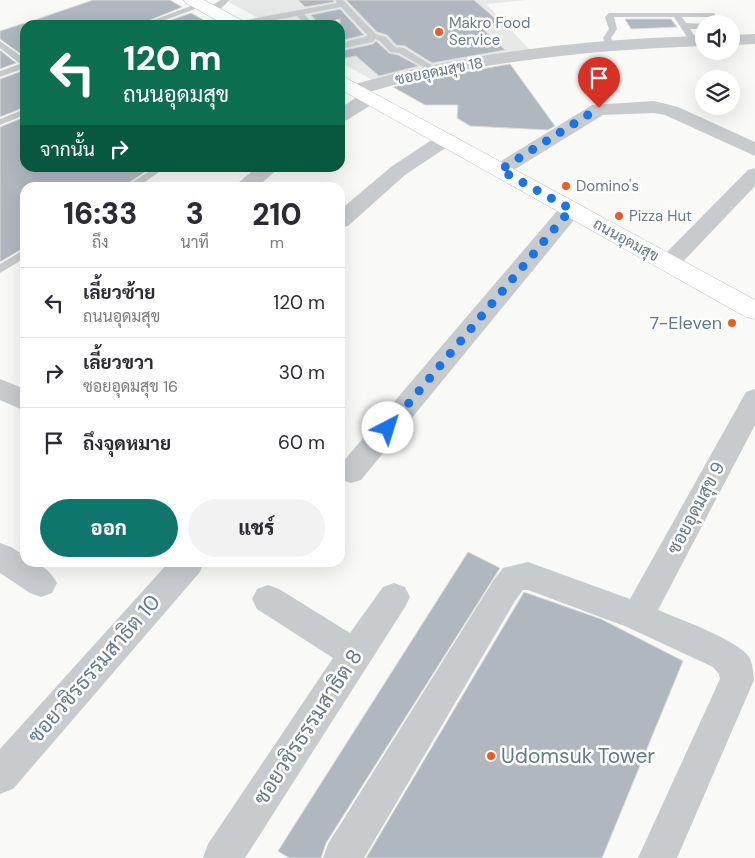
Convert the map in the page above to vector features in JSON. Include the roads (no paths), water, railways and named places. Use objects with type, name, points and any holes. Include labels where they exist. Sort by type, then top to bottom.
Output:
[{"type":"main road","points":[[201,5],[228,20]]},
{"type":"main road","name":"ถนนอุดมสุข","points":[[355,90],[755,311]]},
{"type":"street","points":[[740,40],[755,39]]},
{"type":"street","name":"ซอยอุดมสุข 18","points":[[345,107],[355,90],[378,83],[482,62],[611,46],[695,41]]},
{"type":"street","points":[[500,170],[599,108],[654,107],[671,111],[755,150]]},
{"type":"street","points":[[345,217],[398,171],[446,140]]},
{"type":"street","points":[[250,182],[263,172]]},
{"type":"street","points":[[669,263],[755,174]]},
{"type":"street","points":[[351,472],[512,282],[571,209]]},
{"type":"street","name":"ซอยอุดมสุข 9","points":[[638,616],[755,399]]},
{"type":"street","points":[[0,556],[41,582]]},
{"type":"street","name":"ซอยวชิรธรรมสาธิต 10","points":[[0,776],[185,567]]},
{"type":"street","points":[[342,858],[499,599],[514,578],[528,576],[638,616],[725,656],[736,667],[737,680],[658,858]]},
{"type":"street","name":"ซอยวชิรธรรมสาธิต 8","points":[[222,858],[394,597]]},
{"type":"street","points":[[268,599],[355,654]]},
{"type":"lane","points":[[158,20],[201,5],[221,5],[224,0]]},
{"type":"lane","points":[[260,20],[341,2],[373,36],[383,39],[393,50],[401,50],[437,71]]},
{"type":"lane","points":[[298,12],[305,20]]},
{"type":"lane","points":[[611,46],[607,38],[613,29],[611,23],[680,21],[695,18]]},
{"type":"lane","points":[[680,21],[695,24]]},
{"type":"lane","points":[[680,21],[695,37]]},
{"type":"lane","points":[[345,45],[370,40],[373,36]]},
{"type":"lane","points":[[0,44],[20,60]]},
{"type":"lane","points":[[0,74],[20,66]]},
{"type":"lane","points":[[0,122],[20,114]]},
{"type":"lane","points":[[138,182],[154,172]]},
{"type":"lane","points":[[0,269],[20,256]]},
{"type":"place","name":"Makro Food Service","points":[[439,32]]},
{"type":"place","name":"Domino's","points":[[566,186]]},
{"type":"place","name":"Pizza Hut","points":[[619,216]]},
{"type":"place","name":"7-Eleven","points":[[732,323]]},
{"type":"place","name":"Udomsuk Tower","points":[[491,756]]}]
